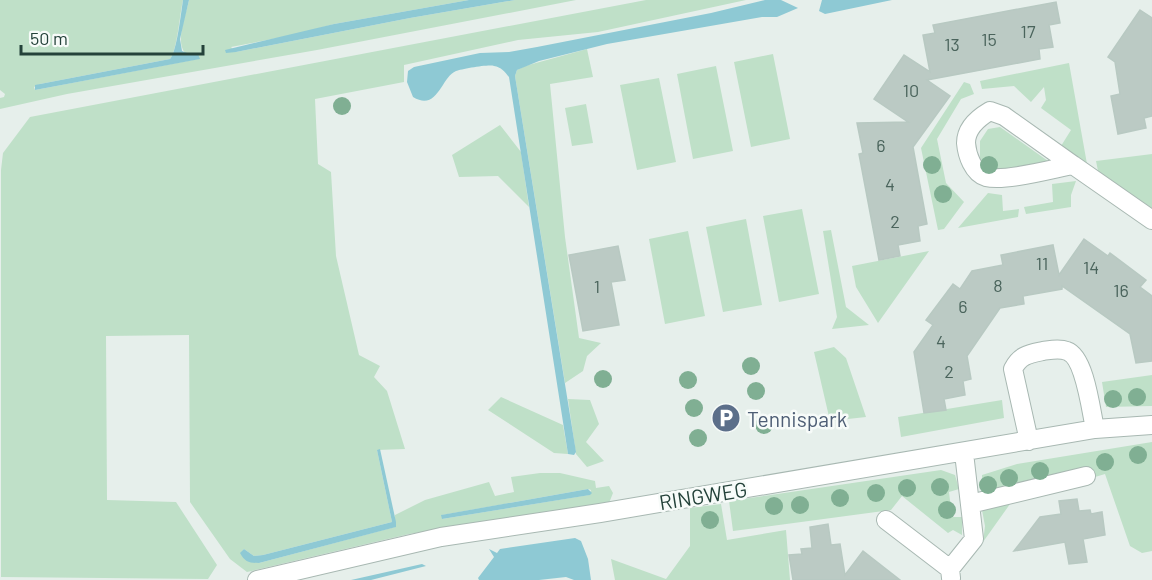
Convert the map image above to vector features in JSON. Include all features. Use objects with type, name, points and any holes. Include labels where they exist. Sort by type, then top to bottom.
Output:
[{"type":"street","points":[[1073,165],[1001,178],[987,177],[978,174],[969,158],[966,141],[978,118],[990,111],[1004,116],[1152,220]]},
{"type":"street","points":[[1029,441],[1013,369],[1018,360],[1028,354],[1056,349],[1069,351],[1080,361],[1095,429]]},
{"type":"street","name":"RINGWEG","points":[[257,580],[441,537],[964,453],[1095,429],[1152,424]]},
{"type":"street","points":[[886,520],[951,574],[974,538],[964,453]]},
{"type":"street","points":[[970,504],[1086,476]]},
{"type":"green space","points":[[0,0],[183,0],[170,59],[40,84],[34,87],[35,90],[198,59],[197,54],[185,53],[181,42],[189,0],[469,0],[334,24],[298,34],[231,47],[236,52],[515,0],[576,0],[317,50],[67,94],[0,109],[0,98],[5,94],[0,90]]},
{"type":"green space","points":[[646,0],[746,0],[598,32],[518,40],[404,65],[404,82],[315,99],[318,164],[331,172],[336,256],[359,355],[380,366],[374,377],[387,391],[405,449],[377,450],[392,522],[263,555],[254,556],[244,549],[241,553],[259,563],[395,527],[395,515],[425,500],[489,482],[495,496],[514,492],[511,477],[560,473],[595,481],[596,488],[609,486],[613,493],[609,503],[409,534],[247,572],[230,559],[190,502],[189,335],[106,336],[107,500],[176,502],[217,565],[208,579],[1,577],[1,170],[3,153],[30,117]],"holes":[[[591,490],[589,495],[442,519],[442,515]]]},
{"type":"green space","points":[[587,49],[593,77],[550,84],[565,237],[579,338],[601,343],[587,356],[583,371],[565,383],[515,76],[517,70],[525,66]]},
{"type":"green space","points":[[773,54],[790,139],[751,147],[734,62]]},
{"type":"green space","points":[[1069,63],[1087,164],[1061,146],[1071,130],[1041,108],[1046,100],[1044,87],[1031,102],[1014,86],[982,89],[980,81]]},
{"type":"green space","points":[[716,66],[733,151],[693,159],[677,74]]},
{"type":"green space","points":[[659,78],[676,162],[637,170],[620,85]]},
{"type":"green space","points":[[964,82],[970,84],[974,94],[961,99],[937,139],[946,183],[964,202],[944,229],[938,230],[921,148]]},
{"type":"green space","points":[[586,104],[593,143],[572,146],[565,108]]},
{"type":"green space","points":[[500,125],[521,152],[529,207],[498,176],[459,177],[452,155]]},
{"type":"green space","points":[[1000,127],[1048,161],[991,172],[980,164],[980,141],[988,129]]},
{"type":"green space","points":[[1152,154],[1152,208],[1098,171],[1096,161]]},
{"type":"green space","points":[[1076,181],[1071,195],[1071,207],[1026,214],[1024,207],[1053,202],[1052,184]]},
{"type":"green space","points":[[988,193],[1002,195],[1003,211],[1019,209],[1018,217],[958,228]]},
{"type":"green space","points":[[802,209],[819,294],[779,302],[763,216]]},
{"type":"green space","points":[[746,219],[762,305],[723,312],[706,227]]},
{"type":"green space","points":[[831,230],[846,307],[869,325],[832,329],[837,317],[823,231]]},
{"type":"green space","points":[[688,231],[705,316],[665,324],[649,239]]},
{"type":"green space","points":[[929,251],[878,323],[856,287],[852,266]]},
{"type":"green space","points":[[834,347],[846,358],[866,417],[830,421],[814,352]]},
{"type":"green space","points":[[1152,375],[1152,406],[1106,407],[1102,382]]},
{"type":"green space","points":[[501,397],[563,425],[568,454],[554,453],[488,410]]},
{"type":"green space","points":[[568,399],[590,400],[599,424],[586,442],[604,461],[587,467],[576,454]]},
{"type":"green space","points":[[1002,400],[1004,418],[901,437],[898,417]]},
{"type":"green space","points":[[1152,442],[1152,551],[1142,553],[1130,546],[1105,474],[1095,477],[1039,478],[1007,488],[982,492],[982,475],[1017,464]]},
{"type":"green space","points":[[941,470],[955,475],[959,489],[949,492],[952,517],[962,517],[962,535],[953,530],[948,533],[902,496],[891,510],[733,531],[729,501]]},
{"type":"green space","points":[[721,504],[727,540],[786,530],[790,580],[615,580],[611,559],[666,579],[690,546],[690,508]]},
{"type":"green space","points":[[1010,504],[983,542],[985,526],[982,510]]},
{"type":"water","points":[[183,0],[189,0],[180,39],[182,51],[198,54],[200,59],[35,90],[35,85],[170,59],[177,40]]},
{"type":"water","points":[[469,0],[515,0],[236,52],[226,53],[225,50],[334,24]]},
{"type":"water","points":[[765,0],[781,0],[798,8],[777,17],[762,17],[607,44],[539,61],[517,70],[515,76],[576,452],[574,455],[568,454],[509,77],[501,69],[491,66],[459,70],[451,74],[434,97],[421,100],[413,97],[407,82],[408,71],[414,67],[480,53],[509,52],[537,47],[711,13]]},
{"type":"water","points":[[822,0],[892,0],[825,14],[819,11]]},
{"type":"water","points":[[380,449],[396,527],[259,563],[246,560],[240,553],[244,549],[254,556],[263,555],[392,522],[377,450]]},
{"type":"water","points":[[588,489],[592,493],[590,495],[442,519],[441,515]]},
{"type":"water","points":[[575,538],[581,541],[588,559],[591,580],[574,580],[566,577],[539,580],[479,580],[478,578],[494,557],[489,549],[497,553],[500,549]]},
{"type":"water","points":[[422,564],[426,566],[371,580],[351,580]]},
{"type":"building","points":[[1056,2],[1060,23],[1049,25],[1053,47],[1039,49],[1040,59],[927,80],[950,96],[913,147],[927,224],[918,226],[920,241],[898,245],[900,256],[879,260],[859,154],[863,153],[857,123],[908,122],[874,99],[904,55],[930,72],[923,35],[935,33],[933,25]]},
{"type":"building","points":[[1140,10],[1152,18],[1152,116],[1144,118],[1146,128],[1118,134],[1111,96],[1120,94],[1115,62],[1108,57]]},
{"type":"building","points":[[1084,239],[1108,256],[1110,253],[1146,280],[1140,287],[1152,296],[1152,361],[1136,363],[1130,334],[1062,286],[1062,289],[1023,296],[1024,304],[1000,308],[967,356],[971,379],[963,381],[965,395],[944,399],[946,410],[924,413],[914,352],[933,325],[926,320],[953,284],[960,289],[972,271],[1003,265],[1001,255],[1053,245],[1059,275]]},
{"type":"building","points":[[618,246],[625,280],[611,282],[619,325],[583,331],[569,255]]},
{"type":"building","points":[[1077,499],[1079,511],[1090,510],[1091,514],[1102,512],[1105,535],[1083,539],[1087,562],[1069,564],[1065,542],[1014,551],[1040,517],[1061,514],[1059,501]]},
{"type":"building","points":[[828,524],[831,545],[840,544],[845,575],[863,551],[900,580],[793,580],[789,555],[802,554],[801,549],[812,548],[810,527]]},
{"type":"place","name":"Tennispark","points":[[726,418]]}]
